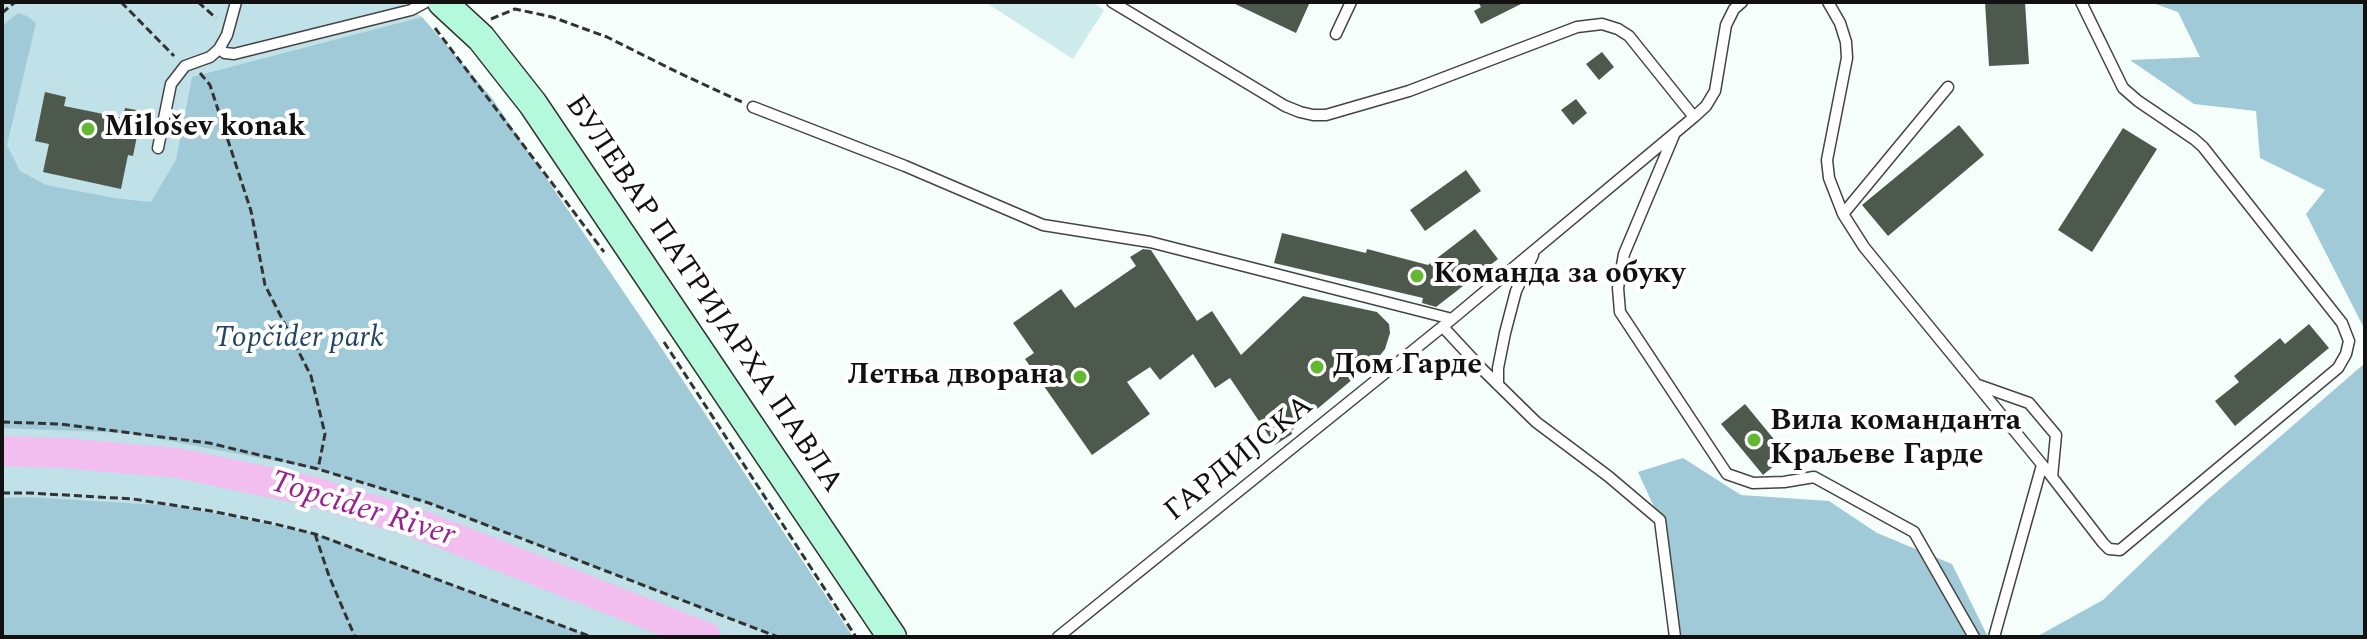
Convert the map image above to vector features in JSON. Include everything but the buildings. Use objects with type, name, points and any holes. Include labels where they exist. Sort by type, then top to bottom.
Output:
[{"type":"main road","name":"БУЛЕВАР ПАТРИЈАРХА ПАВЛА","points":[[429,4],[471,28],[533,104],[892,637]]},
{"type":"lane","points":[[158,148],[171,84],[185,66],[210,57],[219,49],[236,2]]},
{"type":"lane","points":[[1112,2],[1285,106],[1313,115],[1326,115],[1409,91],[1577,27],[1602,24],[1629,36],[1694,117]]},
{"type":"lane","points":[[1336,34],[1351,2]]},
{"type":"lane","name":"ГАРДИЈСКА","points":[[1058,637],[1448,323],[1706,106],[1715,91],[1726,25],[1734,9],[1742,2]]},
{"type":"lane","points":[[1832,4],[1846,42],[1847,58],[1827,160],[1829,178],[1843,214],[1864,247],[2103,543],[2109,549],[2120,550],[2338,368],[2349,341],[2342,323],[2203,147],[2123,88],[2081,2]]},
{"type":"lane","points":[[219,49],[234,54],[429,4]]},
{"type":"lane","points":[[1843,214],[1948,87]]},
{"type":"lane","points":[[753,107],[905,166],[1043,225],[1150,242],[1448,323],[1498,385],[1536,422],[1660,520],[1675,637]]},
{"type":"lane","points":[[1675,133],[1624,254],[1618,288],[1620,312],[1727,474],[1753,483],[1814,477],[1914,532],[1974,637]]},
{"type":"lane","points":[[1498,385],[1498,368],[1516,291],[1536,249]]},
{"type":"lane","points":[[1976,384],[2029,403],[2056,435],[2052,477]]},
{"type":"lane","points":[[1994,637],[2042,465]]},
{"type":"path","points":[[2,13],[15,2]]},
{"type":"path","points":[[121,2],[153,37],[185,66],[196,69],[210,85],[251,211],[265,285],[311,376],[325,434],[318,469]]},
{"type":"path","points":[[198,2],[229,28]]},
{"type":"path","points":[[429,4],[604,253]]},
{"type":"path","points":[[471,28],[515,9],[552,17],[607,37],[753,107]]},
{"type":"path","points":[[665,343],[856,637]]},
{"type":"path","points":[[2,422],[60,424],[209,443],[318,469],[429,503],[778,637]]},
{"type":"path","points":[[2,493],[133,499],[211,511],[315,534],[592,637]]},
{"type":"path","points":[[315,534],[355,637]]},
{"type":"green space","name":"Topčider park","points":[[2,2],[400,2],[422,17],[491,97],[853,637],[2,637]]},
{"type":"green space","points":[[2150,2],[2365,2],[2365,330],[2306,214],[2325,190],[2260,158],[2256,111],[2194,104],[2130,60],[2200,57],[2178,12]]},
{"type":"green space","name":"Topčider park","points":[[18,13],[36,23],[7,145],[20,171],[46,185],[151,202],[176,160],[192,77],[422,17],[491,97],[853,637],[779,637],[429,503],[318,469],[128,433],[2,428],[2,26]]},
{"type":"green space","points":[[2365,363],[2365,637],[2036,637],[2103,600],[2207,500]]},
{"type":"green space","points":[[1683,458],[1741,495],[1829,501],[1877,533],[1952,564],[1988,637],[1675,637],[1660,520],[1638,472]]},
{"type":"green space","points":[[2,498],[178,506],[315,534],[591,637],[2,637]]},
{"type":"shaded area","points":[[985,2],[1092,2],[1104,10],[1073,59]]},
{"type":"waterway","name":"Topcider River","points":[[2,451],[178,463],[311,491],[416,523],[706,637]]},
{"type":"place","name":"Milošev konak","points":[[88,129]]},
{"type":"place","name":"Команда за обуку","points":[[1417,276]]},
{"type":"place","name":"Дом Гарде","points":[[1317,367]]},
{"type":"place","name":"Летња дворана","points":[[1080,377]]},
{"type":"place","name":"Вила команданта Краљеве Гарде","points":[[1754,440]]}]
